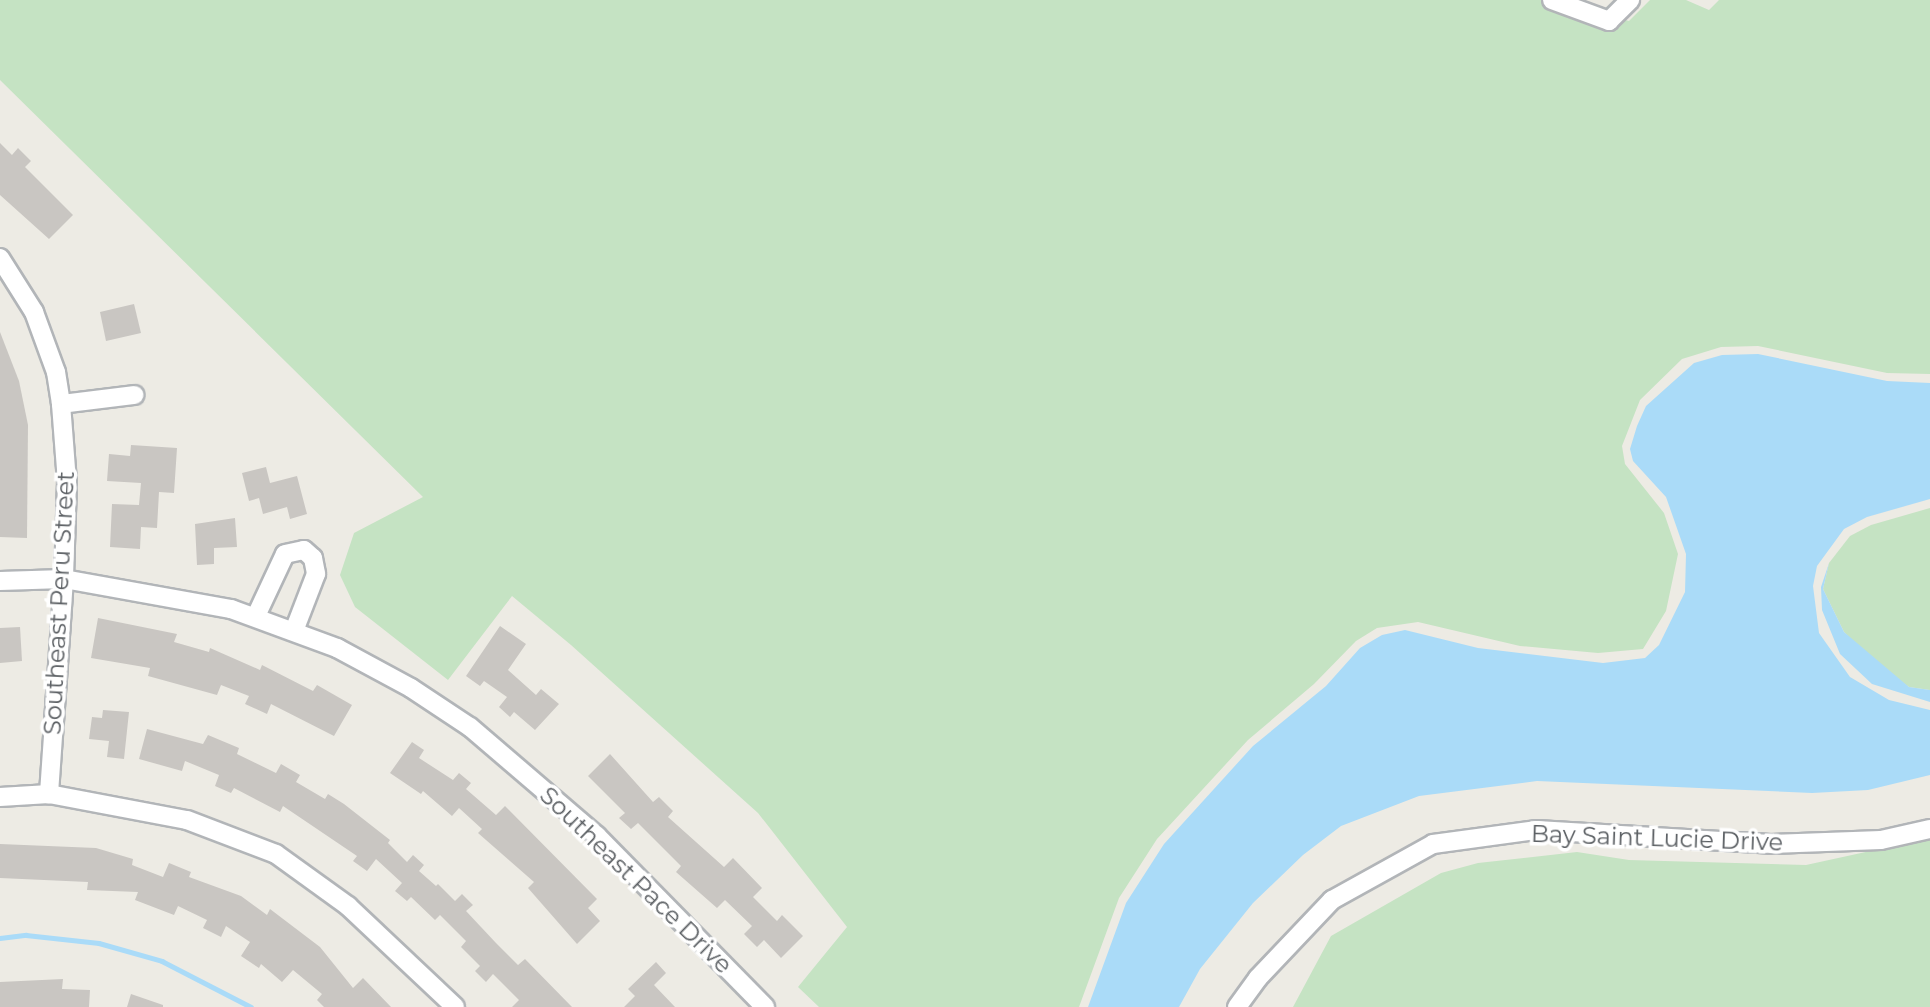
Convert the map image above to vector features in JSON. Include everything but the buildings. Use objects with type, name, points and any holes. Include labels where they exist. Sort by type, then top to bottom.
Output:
[{"type":"street","points":[[1552,0],[1609,21],[1630,0]]},
{"type":"street","name":"Southeast Peru Street","points":[[0,258],[34,312],[56,372],[61,404],[67,482],[64,579],[49,794]]},
{"type":"street","points":[[61,404],[134,395]]},
{"type":"street","points":[[256,616],[285,554],[304,550],[313,558],[316,574],[294,631]]},
{"type":"street","name":"Southeast Pace Drive","points":[[0,581],[64,579],[256,616],[294,631],[411,688],[470,727],[597,836],[765,1007]]},
{"type":"street","points":[[0,797],[49,794],[187,820],[276,854],[348,906],[455,1007]]},
{"type":"street","name":"Bay Saint Lucie Drive","points":[[1237,1007],[1258,978],[1332,900],[1433,844],[1537,830],[1771,844],[1881,840],[1930,829]]},
{"type":"green space","points":[[0,0],[1551,0],[1629,21],[1650,0],[1686,0],[1709,10],[1719,0],[1930,0],[1930,374],[1887,373],[1758,346],[1721,347],[1682,359],[1640,400],[1622,446],[1625,464],[1664,513],[1678,554],[1666,611],[1643,649],[1598,653],[1520,646],[1418,622],[1377,628],[1356,641],[1314,684],[1248,740],[1157,839],[1119,898],[1079,1007],[819,1007],[798,987],[847,927],[758,813],[571,645],[512,596],[448,680],[355,607],[340,575],[354,533],[423,497],[0,80]]},
{"type":"green space","points":[[1930,508],[1930,690],[1909,687],[1877,664],[1844,632],[1823,589],[1829,563],[1850,536],[1871,525]]},
{"type":"green space","points":[[1930,838],[1930,1007],[1293,1007],[1331,936],[1441,873],[1478,863],[1577,852],[1629,860],[1806,865]]},
{"type":"water","points":[[1758,354],[1887,381],[1930,383],[1930,499],[1867,517],[1844,529],[1817,566],[1813,586],[1819,633],[1850,677],[1889,700],[1930,710],[1930,775],[1868,790],[1812,793],[1537,781],[1419,796],[1341,826],[1303,855],[1253,903],[1200,969],[1179,1007],[1088,1007],[1126,903],[1164,844],[1253,746],[1326,686],[1360,648],[1382,635],[1405,630],[1478,648],[1603,663],[1645,658],[1659,645],[1685,592],[1686,554],[1666,497],[1633,461],[1630,449],[1637,426],[1646,406],[1694,363],[1722,355]]},
{"type":"water","points":[[1829,563],[1823,589],[1844,632],[1909,687],[1930,690],[1930,702],[1872,684],[1840,654],[1822,610],[1821,587]]},
{"type":"waterway","points":[[0,938],[26,935],[99,943],[162,961],[251,1007]]}]
